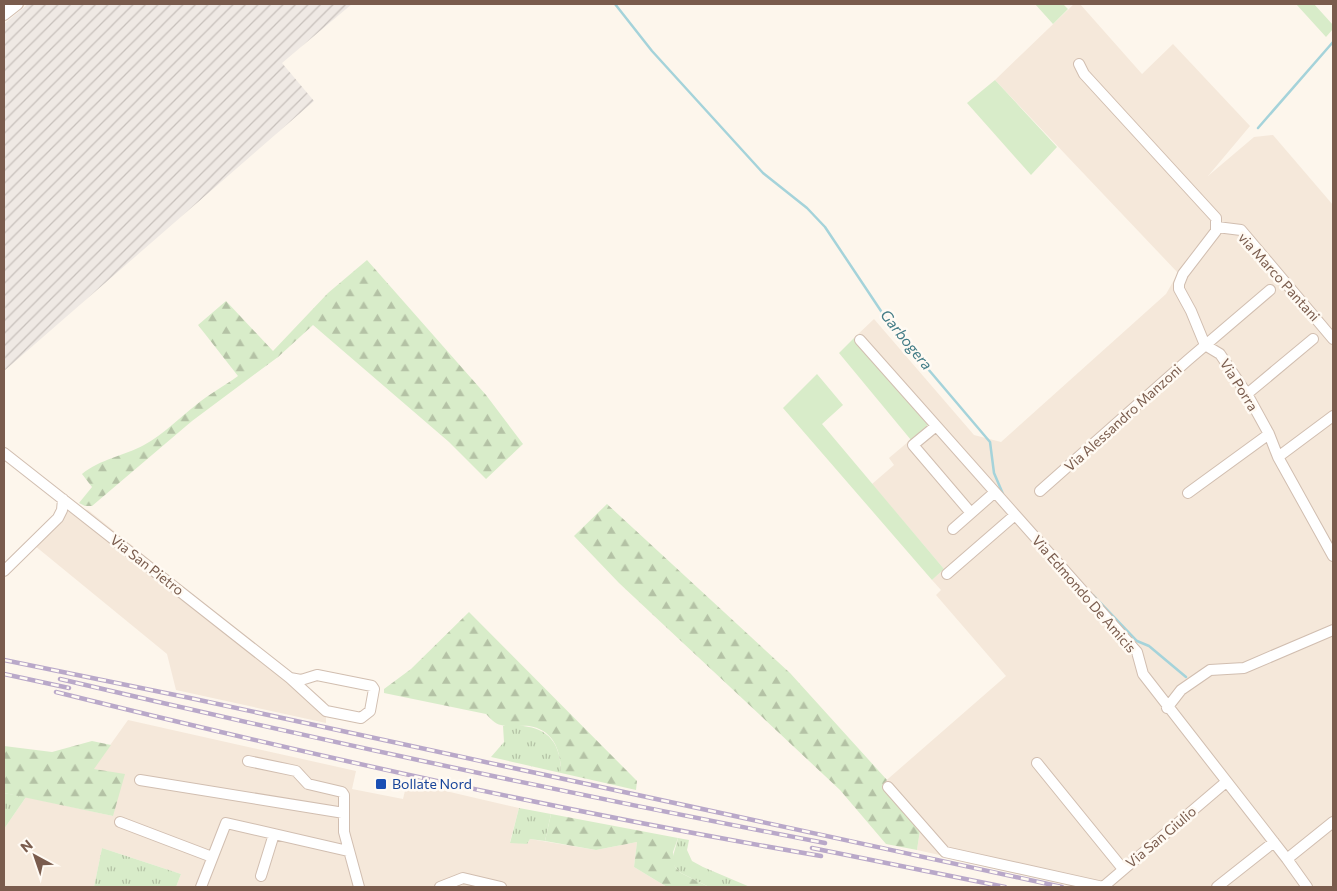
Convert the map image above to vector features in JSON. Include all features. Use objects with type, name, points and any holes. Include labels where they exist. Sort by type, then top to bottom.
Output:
[{"type":"street","points":[[4,15],[18,4]]},
{"type":"street","points":[[1079,64],[1084,74],[1213,213],[1217,227]]},
{"type":"street","name":"via Marco Pantani","points":[[1217,227],[1240,230],[1333,339]]},
{"type":"street","name":"Via Porra","points":[[1217,227],[1179,284],[1205,345],[1220,354],[1247,394],[1269,434],[1278,457],[1333,556]]},
{"type":"street","name":"Via Alessandro Manzoni","points":[[1040,491],[1270,290]]},
{"type":"street","points":[[1247,394],[1313,339]]},
{"type":"street","name":"Via Edmondo De Amicis","points":[[860,340],[1136,652],[1143,674],[1274,842],[1306,887]]},
{"type":"street","points":[[1278,457],[1333,416]]},
{"type":"street","points":[[936,426],[913,445],[971,513]]},
{"type":"street","points":[[1188,493],[1236,456],[1269,434]]},
{"type":"street","name":"Via San Pietro","points":[[4,453],[290,678],[326,711],[361,718],[370,710],[374,689],[372,686],[317,675],[297,681],[290,678]]},
{"type":"street","points":[[954,529],[995,492]]},
{"type":"street","points":[[4,571],[58,518],[62,510],[63,499]]},
{"type":"street","points":[[947,574],[1015,515]]},
{"type":"street","points":[[1168,708],[1181,690],[1210,670],[1244,668],[1333,630]]},
{"type":"street","points":[[248,761],[296,771],[308,784],[344,794],[348,851],[360,887]]},
{"type":"street","points":[[1037,763],[1123,869]]},
{"type":"street","points":[[140,780],[230,793],[344,813]]},
{"type":"street","name":"Via San Giulio","points":[[888,787],[945,852],[1103,887],[1226,782]]},
{"type":"street","points":[[120,822],[212,857]]},
{"type":"street","points":[[1287,859],[1333,822]]},
{"type":"street","points":[[201,887],[226,824],[348,851]]},
{"type":"street","points":[[261,876],[274,834]]},
{"type":"street","points":[[1217,887],[1274,842]]},
{"type":"street","points":[[440,887],[463,878],[501,887]]},
{"type":"shaded area","points":[[28,4],[352,4],[282,63],[314,101],[4,371],[4,24]]},
{"type":"shaded area","points":[[1074,4],[1080,4],[1142,74],[1173,44],[1250,126],[1208,176],[1254,137],[1273,135],[1333,205],[1333,887],[1084,887],[917,850],[920,830],[881,785],[1006,676],[936,595],[941,590],[932,580],[944,569],[872,484],[894,465],[889,458],[928,425],[854,338],[874,319],[974,435],[1001,442],[1166,294],[1178,273],[995,80]]},
{"type":"shaded area","points":[[74,507],[88,510],[326,702],[326,723],[176,690],[167,654],[29,541],[60,511]]},
{"type":"shaded area","points":[[128,720],[356,771],[352,789],[403,799],[407,782],[519,808],[510,842],[527,844],[530,839],[596,850],[637,842],[634,867],[667,887],[176,887],[181,874],[102,848],[94,887],[4,886],[4,829],[26,797],[113,816],[93,769]]},
{"type":"green space","points":[[1035,4],[1063,4],[1068,9],[1053,24]]},
{"type":"green space","points":[[1296,4],[1314,4],[1333,25],[1333,29],[1326,37]]},
{"type":"green space","points":[[995,80],[1057,147],[1031,175],[967,103]]},
{"type":"green space","points":[[367,260],[486,395],[523,444],[486,479],[449,442],[313,325],[278,357],[192,421],[92,506],[85,506],[79,503],[92,487],[82,474],[104,461],[151,441],[201,401],[238,376],[198,325],[226,301],[273,351],[328,293]]},
{"type":"green space","points":[[854,338],[928,425],[911,440],[839,353]]},
{"type":"green space","points":[[817,374],[843,405],[822,424],[944,569],[932,580],[783,408]]},
{"type":"green space","points":[[607,504],[790,673],[887,780],[882,786],[920,830],[917,850],[886,844],[840,790],[619,583],[574,536]]},
{"type":"green space","points":[[469,612],[637,781],[636,790],[561,773],[560,757],[554,743],[545,732],[538,728],[504,726],[495,722],[486,714],[384,693],[384,689],[411,669]]},
{"type":"green space","points":[[503,726],[527,727],[537,729],[546,734],[557,749],[561,773],[491,757],[504,742]]},
{"type":"green space","points":[[92,741],[111,745],[94,769],[125,774],[113,816],[4,793],[4,746],[52,752]]},
{"type":"green space","points":[[4,793],[26,797],[4,829]]},
{"type":"green space","points":[[519,808],[551,814],[545,841],[530,839],[527,844],[510,843]]},
{"type":"green space","points":[[551,814],[678,838],[673,852],[675,867],[681,873],[709,887],[667,887],[634,867],[637,842],[596,850],[545,841]]},
{"type":"green space","points":[[678,838],[689,840],[687,850],[692,861],[750,887],[709,887],[681,873],[675,867],[672,860]]},
{"type":"green space","points":[[102,848],[181,874],[176,887],[94,887]]},
{"type":"waterway","name":"Garbogera","points":[[615,4],[652,51],[763,173],[807,208],[825,227],[889,323],[990,442],[994,473],[1003,494]]},
{"type":"waterway","points":[[1258,128],[1333,42]]},
{"type":"waterway","name":"Garbogera","points":[[1093,595],[1137,641],[1149,646],[1186,677]]},
{"type":"railway","points":[[4,660],[190,698],[1062,887]]},
{"type":"railway","points":[[4,674],[69,688]]},
{"type":"railway","points":[[60,679],[442,765],[825,843]]},
{"type":"railway","points":[[56,692],[246,738],[437,781],[629,821],[821,856]]},
{"type":"railway","points":[[812,848],[1005,887]]},
{"type":"place","name":"Bollate Nord","points":[[381,784]]}]
